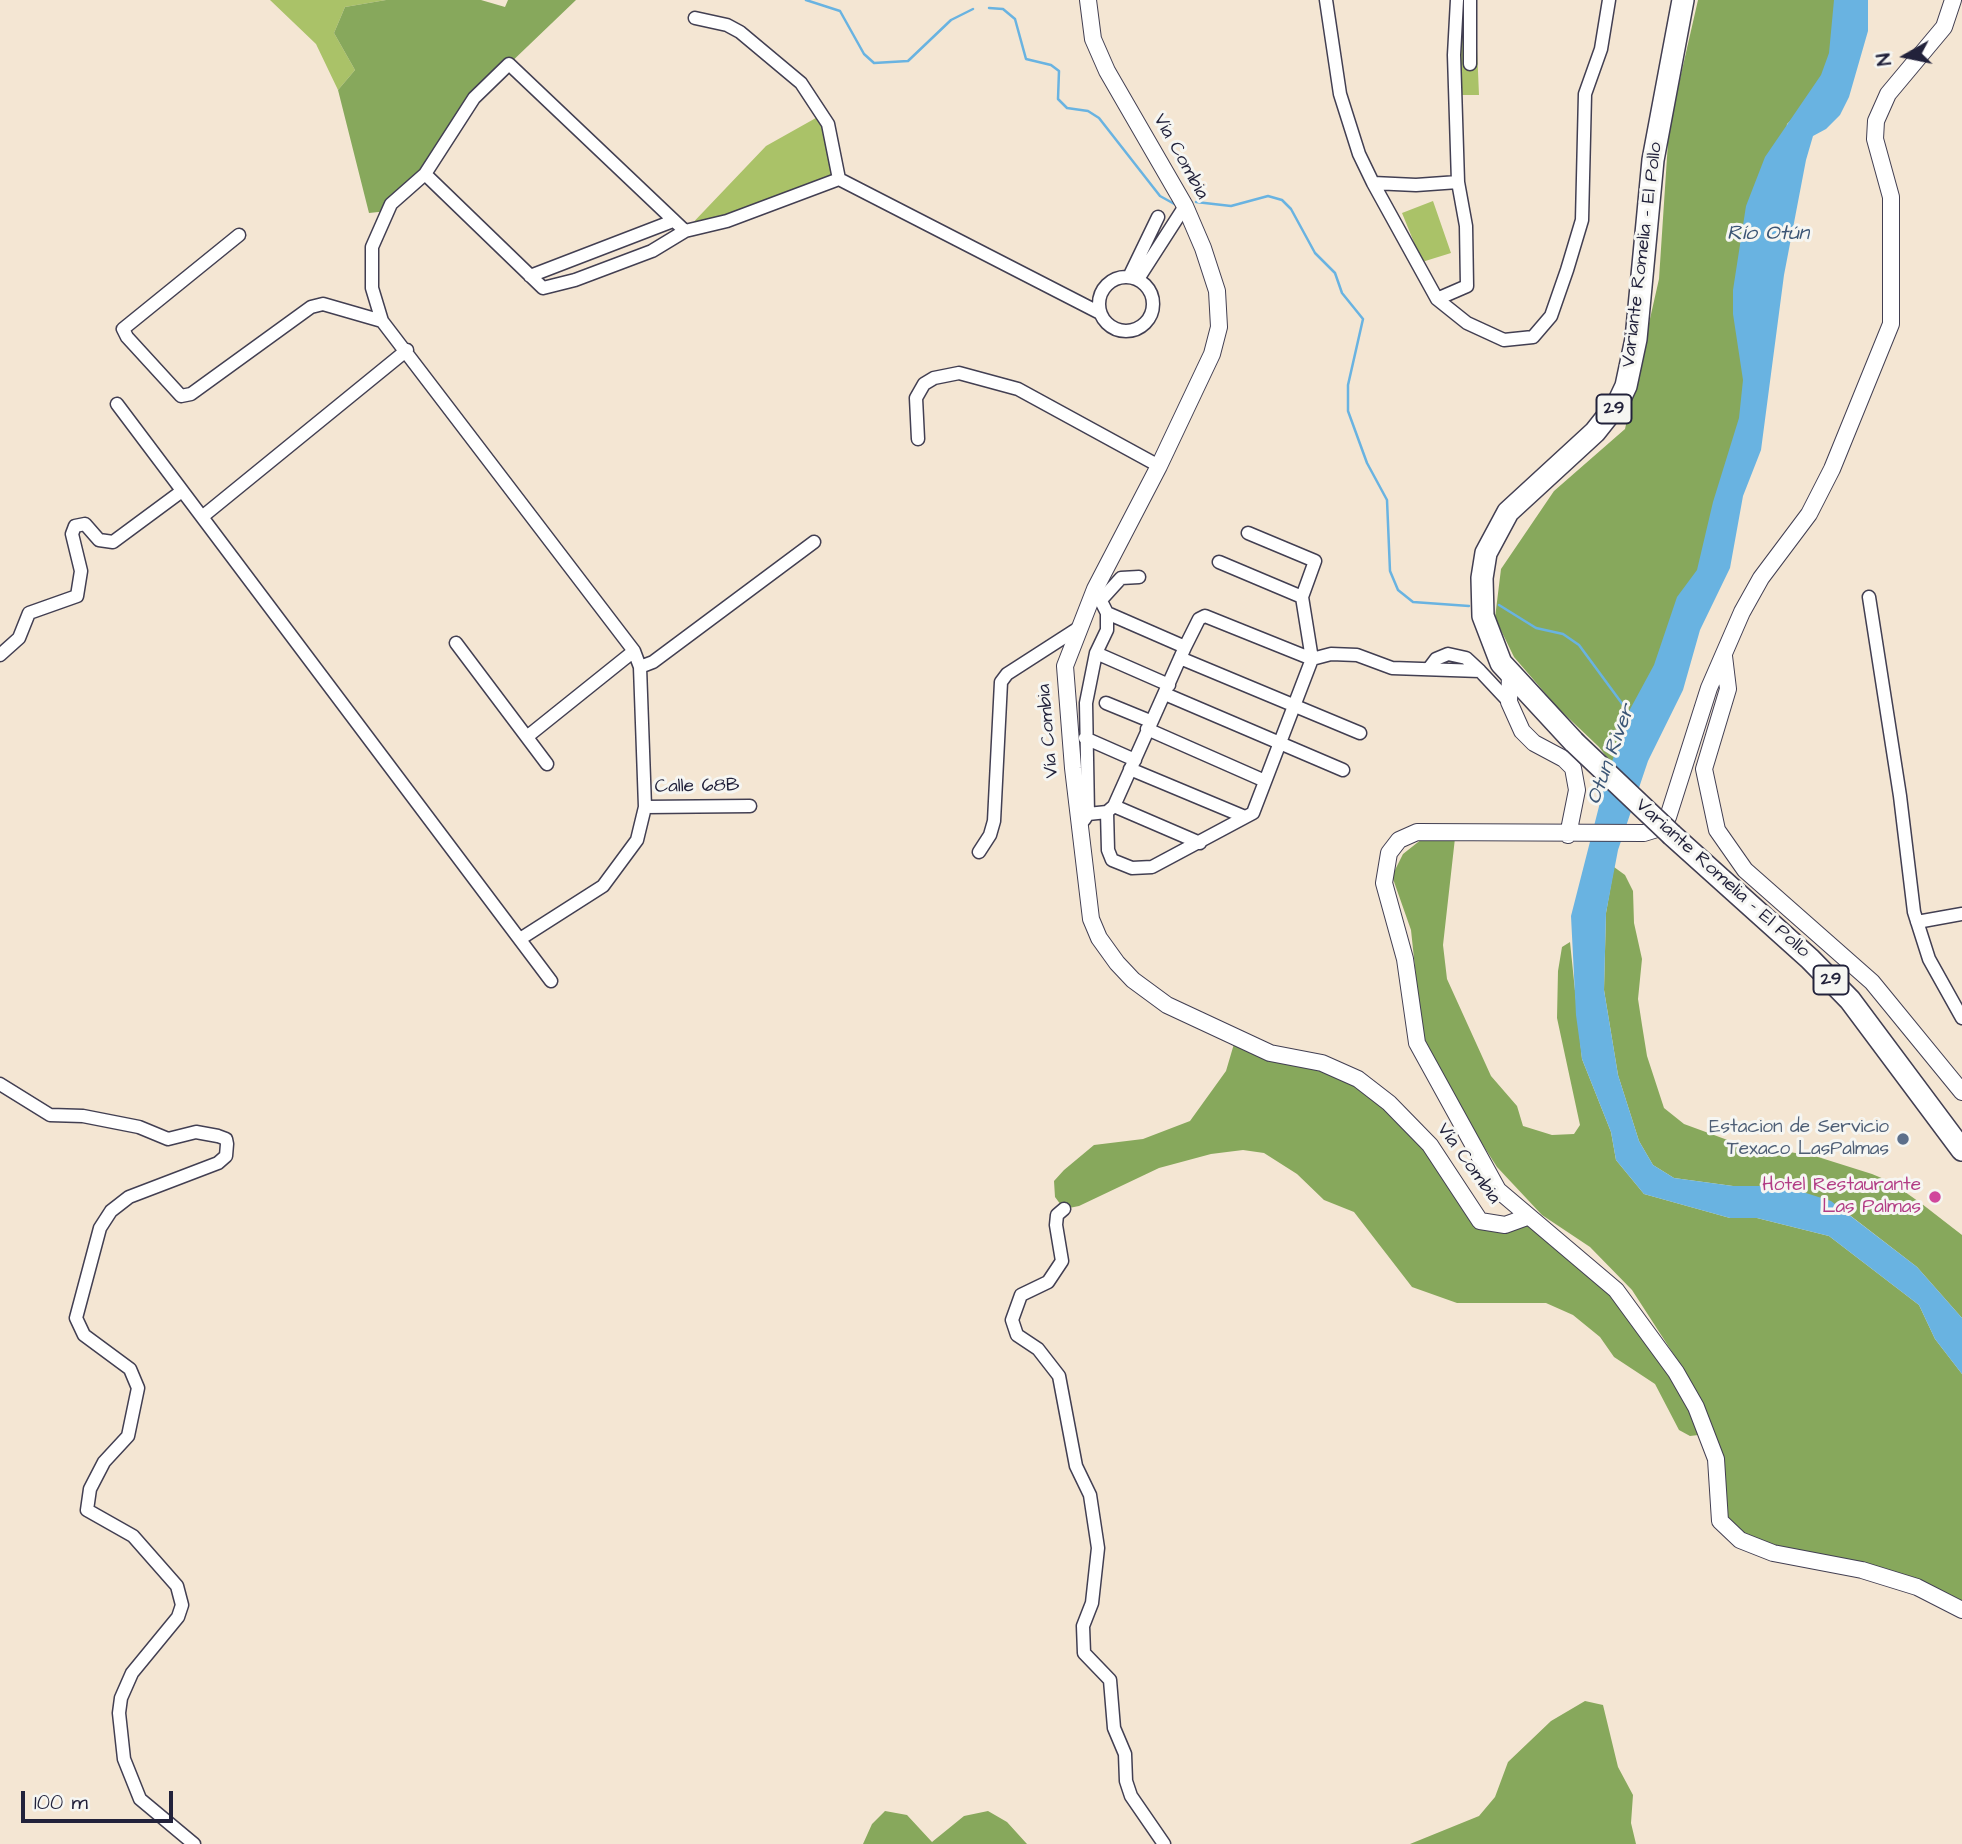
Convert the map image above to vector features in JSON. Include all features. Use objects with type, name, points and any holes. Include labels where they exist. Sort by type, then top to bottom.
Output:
[{"type":"highway","name":"Variante Romelia - El Pollo","points":[[1683,0],[1653,160],[1636,339],[1626,386],[1618,402],[1595,432],[1508,512],[1486,554],[1482,578],[1483,616],[1494,650],[1510,676],[1574,742],[1672,835],[1810,959],[1850,1000],[1962,1150]]},
{"type":"main road","name":"Vía Combia","points":[[1088,0],[1093,39],[1107,71],[1185,206],[1217,291],[1219,327],[1212,354],[1098,595],[1080,627],[1064,675],[1084,820],[1091,919],[1099,938],[1133,980],[1167,1005],[1270,1053],[1322,1063],[1359,1079],[1390,1103],[1430,1145],[1480,1221],[1505,1225],[1527,1217]]},
{"type":"main road","points":[[1953,0],[1944,27],[1888,94],[1876,121],[1875,139],[1891,197],[1891,324],[1832,470],[1802,524],[1761,578],[1709,688],[1668,817],[1657,829],[1629,834],[1417,832],[1399,839],[1385,868],[1387,901],[1405,959],[1417,1043],[1497,1190],[1616,1290],[1676,1372],[1696,1407],[1716,1459],[1716,1505],[1720,1521],[1726,1529],[1740,1540],[1773,1553],[1862,1570],[1917,1587],[1962,1610]]},
{"type":"main road","points":[[1724,655],[1728,689],[1704,769],[1717,830],[1745,870],[1872,982],[1962,1092]]},
{"type":"main road","points":[[1510,676],[1509,702],[1515,719],[1528,737],[1564,759],[1573,768],[1577,790],[1568,835]]},
{"type":"street","points":[[1326,0],[1340,94],[1359,154],[1373,183],[1437,299],[1468,323],[1504,340],[1533,337],[1551,316],[1582,220],[1586,94],[1601,49],[1609,0]]},
{"type":"street","points":[[1437,299],[1466,286],[1466,226],[1458,182],[1454,54],[1457,0]]},
{"type":"street","points":[[1470,0],[1470,64]]},
{"type":"street","points":[[695,18],[727,25],[740,32],[801,83],[828,124],[839,179]]},
{"type":"street","points":[[520,939],[603,886],[637,840],[645,807],[640,667],[634,651],[407,350],[382,321],[372,288],[372,247],[391,204],[425,174],[474,97],[510,64],[685,231]]},
{"type":"street","points":[[425,174],[542,288],[550,288],[652,251],[685,231],[727,221],[839,179],[1100,313],[1110,327],[1119,331],[1137,330],[1145,325],[1153,309],[1153,300],[1145,284],[1133,278],[1113,281],[1106,286],[1099,302],[1100,313]]},
{"type":"street","points":[[1373,183],[1416,185],[1458,182]]},
{"type":"street","points":[[1133,278],[1185,206]]},
{"type":"street","points":[[1133,278],[1158,217]]},
{"type":"street","points":[[530,276],[673,221]]},
{"type":"street","points":[[239,236],[123,329],[127,337],[181,396],[191,394],[311,307],[323,304],[382,321]]},
{"type":"street","points":[[202,517],[407,350]]},
{"type":"street","points":[[918,439],[916,398],[925,384],[934,378],[959,373],[1018,389],[1159,466]]},
{"type":"street","points":[[117,404],[551,981]]},
{"type":"street","points":[[0,655],[19,638],[29,613],[77,596],[81,571],[72,534],[75,526],[85,524],[99,540],[111,542],[182,491]]},
{"type":"street","points":[[1248,533],[1315,561],[1302,597],[1312,659],[1253,813],[1152,867],[1132,867],[1112,860],[1108,850],[1110,809],[1199,619],[1210,616],[1312,659],[1331,654],[1357,655],[1391,668],[1430,667],[1480,671],[1509,702]]},
{"type":"street","points":[[640,667],[653,662],[814,542]]},
{"type":"street","points":[[1219,562],[1302,597]]},
{"type":"street","points":[[1139,578],[1121,578],[1098,595],[1107,613],[1107,630],[1096,653],[1086,703],[1084,820],[1110,809],[1200,843]]},
{"type":"street","points":[[1869,597],[1917,922],[1929,959],[1962,1018]]},
{"type":"street","points":[[1107,613],[1294,705],[1360,733]]},
{"type":"street","points":[[979,852],[990,835],[993,821],[1001,682],[1007,674],[1080,627]]},
{"type":"street","points":[[456,643],[547,764]]},
{"type":"street","points":[[528,736],[634,651]]},
{"type":"street","points":[[1096,653],[1167,690],[1343,770]]},
{"type":"street","points":[[1106,703],[1265,780]]},
{"type":"street","points":[[1085,738],[1132,765],[1245,817]]},
{"type":"street","name":"Calle 68B","points":[[645,807],[750,806]]},
{"type":"street","points":[[1917,922],[1962,914]]},
{"type":"street","points":[[0,1084],[50,1115],[83,1116],[139,1128],[168,1139],[196,1132],[226,1139],[226,1156],[218,1163],[128,1197],[111,1210],[100,1228],[76,1318],[84,1335],[130,1369],[138,1388],[128,1436],[104,1462],[90,1489],[87,1510],[91,1515],[133,1536],[177,1586],[182,1605],[178,1617],[132,1673],[121,1698],[118,1713],[124,1759],[139,1799],[194,1844]]},
{"type":"street","points":[[1064,1209],[1057,1215],[1056,1225],[1062,1261],[1048,1282],[1021,1295],[1012,1320],[1017,1335],[1038,1349],[1059,1376],[1076,1466],[1090,1495],[1098,1548],[1092,1603],[1083,1626],[1084,1653],[1110,1681],[1114,1728],[1125,1754],[1126,1781],[1131,1796],[1164,1844]]},
{"type":"green space","points":[[270,0],[386,0],[345,7],[334,33],[355,70],[338,90],[316,44]]},
{"type":"green space","points":[[386,0],[481,0],[505,7],[508,0],[576,0],[480,92],[425,174],[388,211],[369,213],[338,90],[355,70],[334,33],[345,7]]},
{"type":"green space","points":[[1457,0],[1475,0],[1479,95],[1456,95]]},
{"type":"green space","points":[[1698,0],[1838,0],[1826,87],[1787,124],[1751,414],[1719,534],[1624,780],[1599,747],[1557,707],[1514,657],[1495,618],[1501,569],[1554,491],[1625,429],[1659,279],[1669,127]]},
{"type":"green space","points":[[823,114],[839,179],[685,231],[766,146]]},
{"type":"green space","points":[[1433,201],[1451,253],[1422,262],[1402,213]]},
{"type":"green space","points":[[1427,835],[1455,838],[1443,945],[1447,979],[1491,1076],[1517,1106],[1523,1126],[1552,1135],[1574,1134],[1580,1125],[1557,1018],[1558,971],[1562,947],[1570,942],[1582,1059],[1611,1132],[1616,1160],[1644,1194],[1730,1218],[1757,1218],[1829,1236],[1919,1305],[1935,1339],[1962,1374],[1962,1610],[1917,1587],[1761,1548],[1727,1530],[1713,1431],[1689,1378],[1632,1290],[1590,1247],[1542,1215],[1497,1167],[1465,1117],[1422,1034],[1411,930],[1392,876],[1403,854]]},
{"type":"green space","points":[[1614,867],[1625,875],[1633,891],[1634,923],[1642,959],[1638,999],[1647,1056],[1664,1108],[1684,1124],[1733,1142],[1818,1157],[1891,1182],[1962,1235],[1962,1318],[1917,1267],[1847,1213],[1784,1186],[1733,1186],[1674,1178],[1653,1165],[1639,1141],[1618,1075],[1604,990],[1606,913]]},
{"type":"green space","points":[[1236,1037],[1322,1063],[1389,1103],[1480,1221],[1527,1217],[1616,1290],[1707,1434],[1690,1436],[1679,1430],[1655,1384],[1614,1357],[1600,1337],[1573,1315],[1546,1303],[1457,1303],[1412,1287],[1354,1212],[1324,1200],[1297,1174],[1264,1153],[1243,1150],[1211,1154],[1159,1168],[1079,1206],[1064,1209],[1055,1197],[1054,1181],[1064,1170],[1094,1145],[1143,1139],[1190,1121],[1226,1071]]},
{"type":"green space","points":[[1585,1701],[1603,1705],[1618,1767],[1633,1795],[1631,1823],[1636,1844],[1410,1844],[1479,1816],[1495,1797],[1508,1762],[1551,1721]]},
{"type":"green space","points":[[885,1811],[907,1815],[932,1842],[964,1816],[988,1811],[1007,1822],[1027,1844],[863,1844],[872,1824]]},
{"type":"water","name":"Río Otún","points":[[1834,0],[1868,0],[1868,31],[1849,97],[1840,115],[1826,129],[1813,136],[1806,160],[1784,275],[1761,450],[1743,496],[1730,568],[1700,630],[1683,690],[1648,761],[1618,850],[1606,913],[1604,990],[1618,1075],[1639,1141],[1653,1165],[1674,1178],[1733,1186],[1784,1186],[1831,1201],[1917,1267],[1962,1318],[1962,1374],[1935,1339],[1919,1305],[1829,1236],[1757,1218],[1730,1218],[1644,1194],[1616,1160],[1611,1132],[1582,1059],[1576,1015],[1571,916],[1605,783],[1628,713],[1654,665],[1677,597],[1697,570],[1713,502],[1739,418],[1743,380],[1733,314],[1733,290],[1746,206],[1765,157],[1821,75],[1829,53]]},
{"type":"waterway","points":[[806,0],[840,11],[864,54],[874,63],[908,61],[951,20],[973,9]]},
{"type":"waterway","points":[[989,8],[1003,9],[1015,19],[1026,59],[1051,65],[1059,71],[1058,99],[1067,108],[1088,111],[1099,118],[1160,196],[1178,206]]},
{"type":"waterway","points":[[1196,202],[1231,206],[1268,196],[1282,200],[1291,209],[1315,253],[1335,273],[1342,293],[1363,319],[1348,385],[1348,411],[1367,463],[1387,500],[1390,571],[1398,590],[1413,602],[1469,606]]},
{"type":"waterway","name":"Otun River","points":[[1499,605],[1536,628],[1563,634],[1579,645],[1629,713]]},
{"type":"place","name":"Estacion de Servicio Texaco LasPalmas","points":[[1903,1139]]},
{"type":"place","name":"Hotel Restaurante Las Palmas","points":[[1935,1197]]}]
